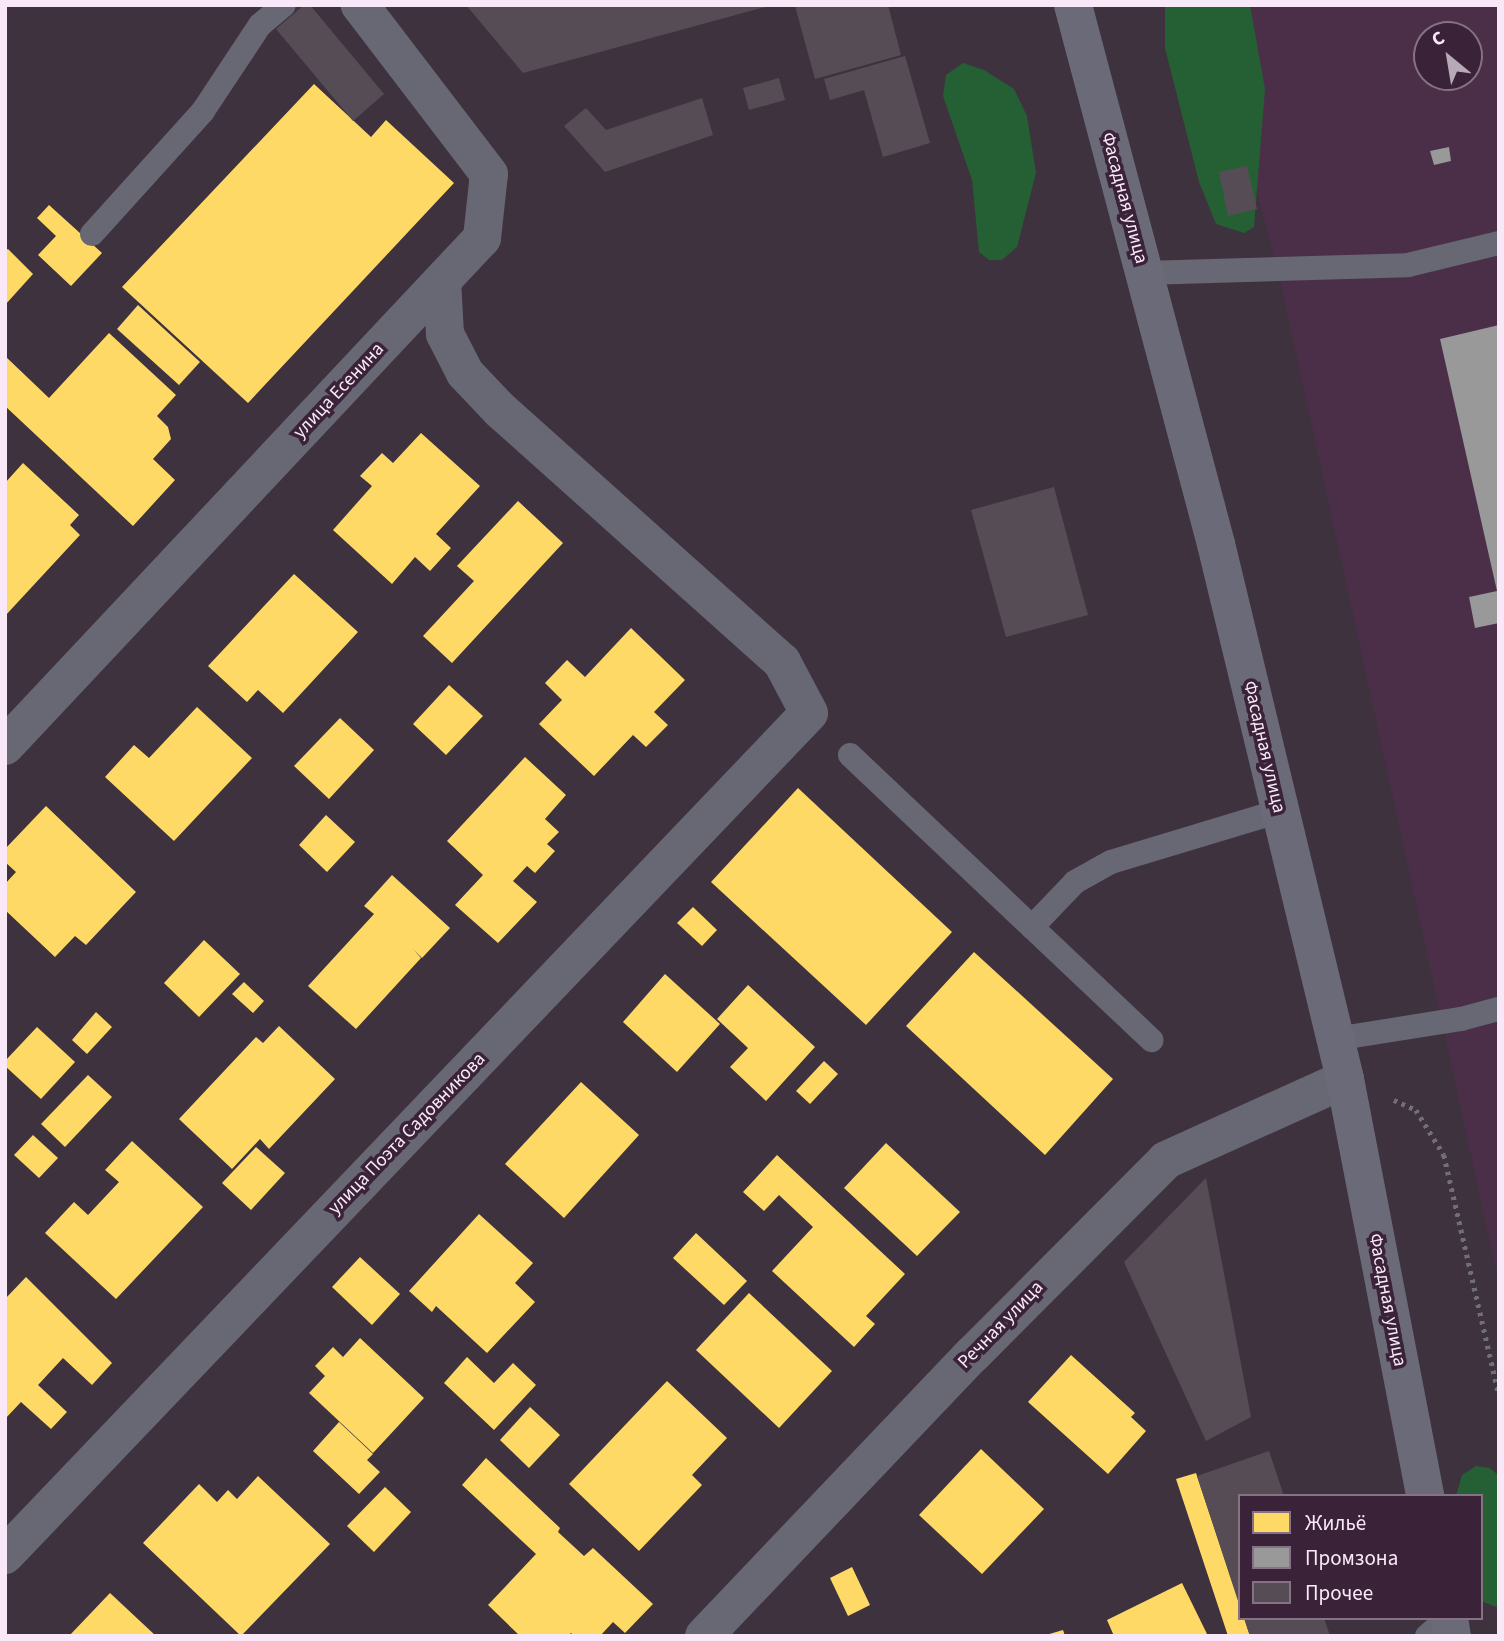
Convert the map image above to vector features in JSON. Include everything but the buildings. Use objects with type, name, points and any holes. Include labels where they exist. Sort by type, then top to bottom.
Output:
[{"type":"main road","name":"Фасадная улица","points":[[1073,5],[1216,544],[1345,1079],[1425,1494]]},
{"type":"street","name":"улица Есенина","points":[[5,746],[482,239],[489,174],[360,5]]},
{"type":"street","name":"улица Поэта Садовникова","points":[[5,1555],[809,713],[782,662],[501,411],[465,373],[445,334],[442,281]]},
{"type":"street","name":"Речная улица","points":[[704,1636],[990,1336],[1166,1160],[1345,1079]]},
{"type":"lane","points":[[92,234],[204,111],[260,25],[284,5]]},
{"type":"lane","points":[[1144,273],[1408,265],[1499,243]]},
{"type":"lane","points":[[850,755],[1151,1040]]},
{"type":"lane","points":[[1032,927],[1075,882],[1111,862],[1280,811]]},
{"type":"lane","points":[[1335,1040],[1461,1019],[1499,1009]]},
{"type":"lane","points":[[1427,1636],[1446,1620]]},
{"type":"path","points":[[1345,1079],[1416,1110],[1444,1155],[1499,1395]]},
{"type":"shaded area","points":[[1209,5],[1499,5],[1499,1283],[1281,284]]},
{"type":"green space","points":[[1165,5],[1250,5],[1265,89],[1254,227],[1244,233],[1216,224],[1199,182],[1165,48]]},
{"type":"green space","points":[[963,63],[984,70],[1014,89],[1027,116],[1036,173],[1017,247],[1002,260],[989,260],[979,252],[972,180],[943,96],[946,75]]},
{"type":"green space","points":[[1476,1466],[1490,1468],[1499,1476],[1499,1608],[1483,1602],[1483,1494],[1457,1494],[1462,1475]]}]
